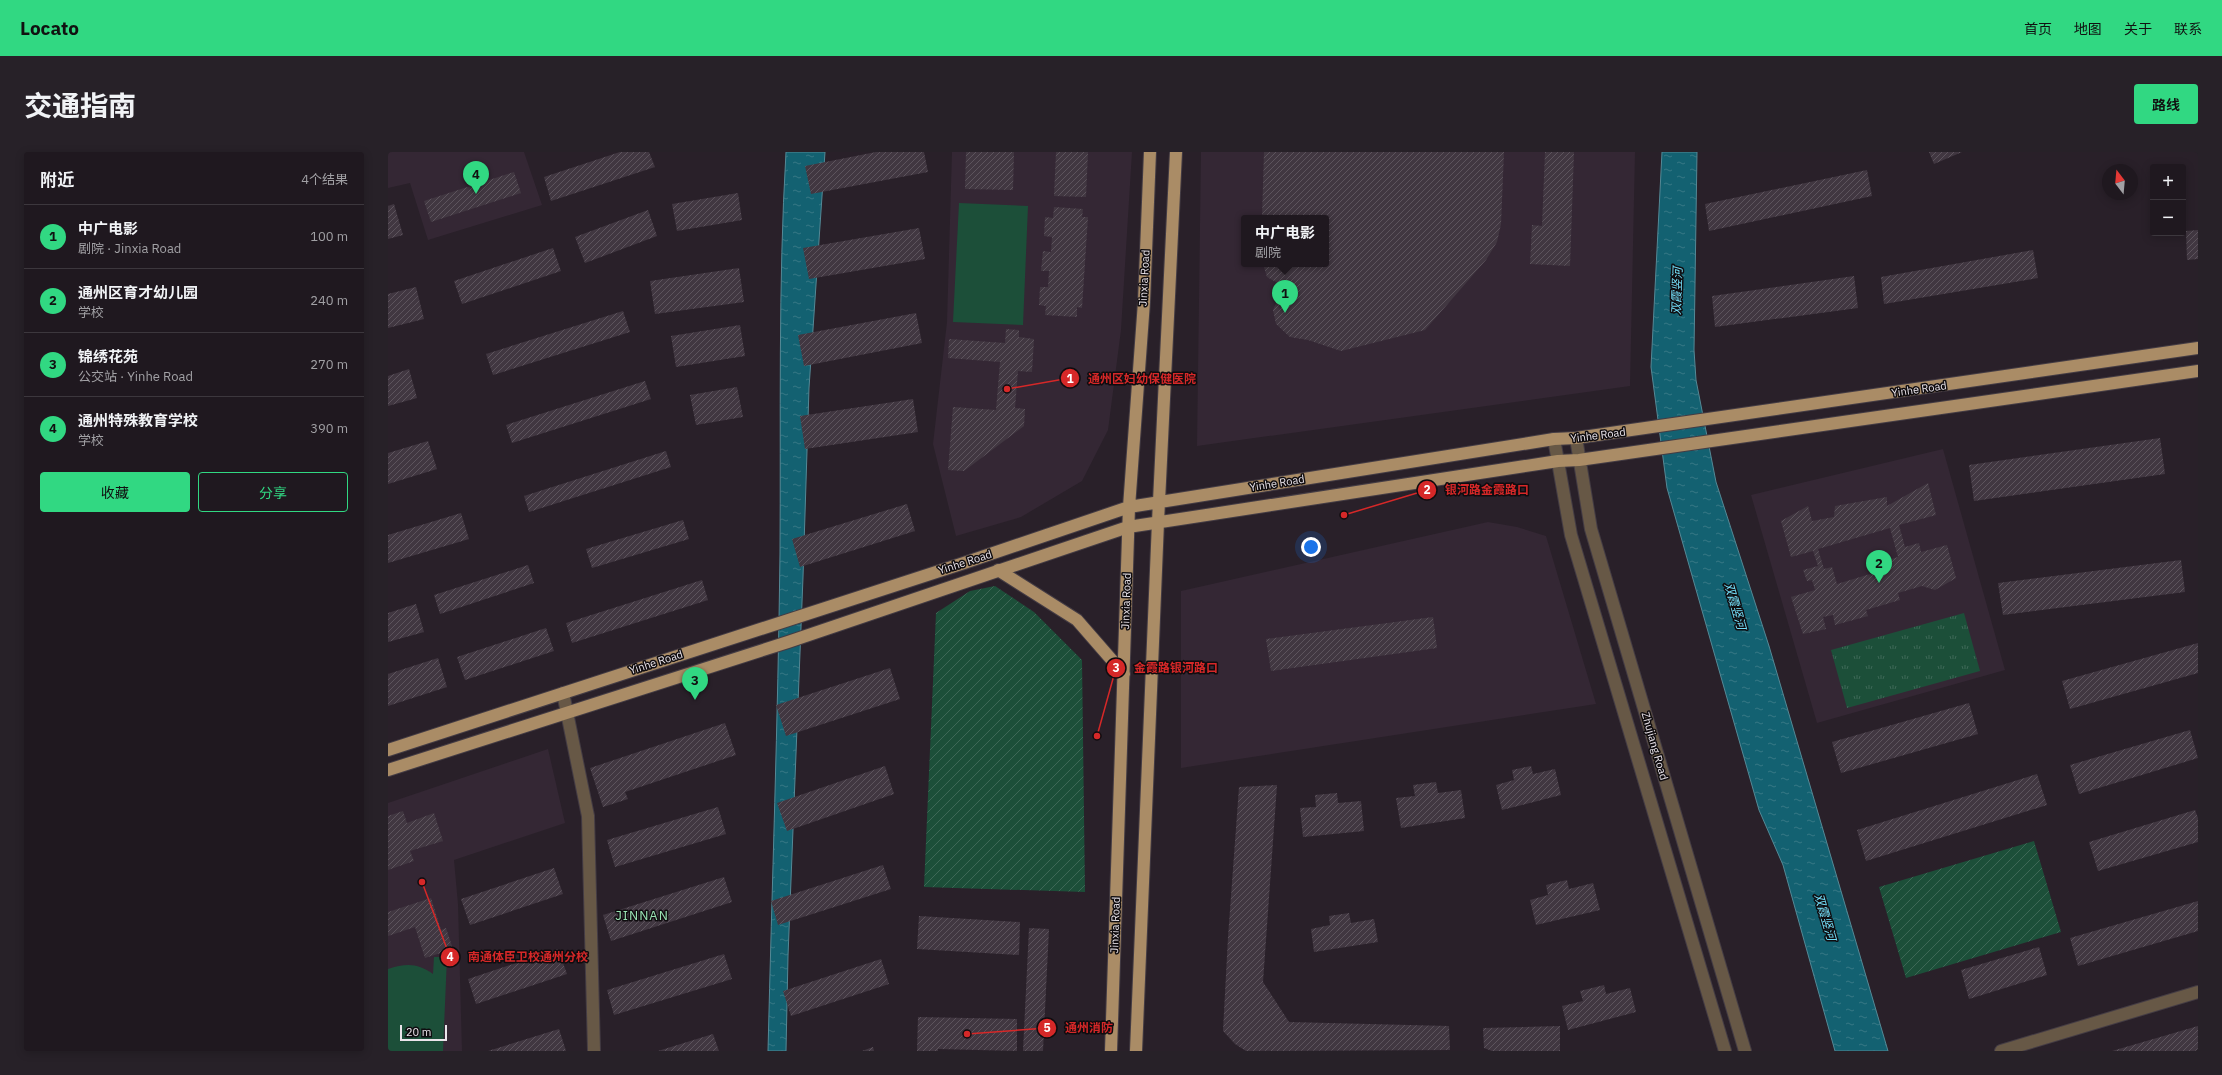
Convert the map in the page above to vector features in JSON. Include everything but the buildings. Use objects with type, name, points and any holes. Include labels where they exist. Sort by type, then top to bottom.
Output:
[{"type":"main road","name":"Jinxia Road","points":[[1111,1051],[1128,527],[1144,302],[1150,152]]},
{"type":"main road","points":[[1136,1051],[1158,522],[1176,152]]},
{"type":"main road","name":"Yinhe Road","points":[[388,750],[964,563],[1129,507],[1554,439],[1576,438],[1642,429],[2198,348]]},
{"type":"main road","name":"Yinhe Road","points":[[388,770],[780,644],[1128,527],[1558,461],[1579,460],[1645,451],[2198,371]]},
{"type":"main road","points":[[998,570],[1077,620],[1124,674]]},
{"type":"street","name":"Zhujiang Road","points":[[1576,438],[1591,529],[1745,1051]]},
{"type":"street","name":"Zhujiang Road","points":[[1554,439],[1571,534],[1725,1051]]},
{"type":"street","points":[[563,693],[588,816],[594,1051]]},
{"type":"street","points":[[2001,1051],[2198,992]]},
{"type":"shaded area","points":[[388,152],[524,152],[542,205],[428,240],[410,183],[388,188]]},
{"type":"shaded area","points":[[952,152],[1132,152],[1121,330],[1108,430],[1082,481],[1021,517],[956,536],[933,444],[947,322]]},
{"type":"shaded area","points":[[1201,152],[1635,152],[1630,386],[1197,446]]},
{"type":"shaded area","points":[[1943,449],[2005,670],[1817,723],[1751,495]]},
{"type":"shaded area","points":[[1488,522],[1517,527],[1546,536],[1596,704],[1181,768],[1181,591]]},
{"type":"shaded area","points":[[548,749],[565,823],[454,860],[458,904],[462,1051],[388,1051],[388,803]]},
{"type":"green space","points":[[959,203],[1028,206],[1023,325],[953,322]]},
{"type":"green space","points":[[995,586],[1034,612],[1082,660],[1085,892],[924,887],[936,613],[970,591]]},
{"type":"green space","points":[[1964,613],[1980,671],[1847,708],[1831,650]]},
{"type":"green space","points":[[2034,841],[2061,932],[1906,978],[1879,887]]},
{"type":"green space","points":[[434,957],[447,957],[443,1051],[388,1051],[388,969],[412,965],[427,970],[433,974]]},
{"type":"water","points":[[786,152],[825,152],[809,388],[788,956],[786,1051],[768,1051],[778,678],[780,554],[780,353],[783,202]]},
{"type":"water","name":"双霞竖河","points":[[1662,152],[1697,152],[1694,350],[1696,380],[1716,482],[1769,646],[1888,1051],[1835,1051],[1783,865],[1759,810],[1667,488],[1651,367]]},
{"type":"place","name":"通州特殊教育学校","points":[[476,194]]},
{"type":"place","name":"中广电影","points":[[1285,313]]},
{"type":"place","name":"通州区妇幼保健医院","points":[[1007,389]]},
{"type":"place","name":"银河路金霞路口","points":[[1344,515]]},
{"type":"place","name":"通州区育才幼儿园","points":[[1879,583]]},
{"type":"place","name":"锦绣花苑","points":[[695,700]]},
{"type":"place","name":"金霞路银河路口","points":[[1097,736]]},
{"type":"place","name":"南通体臣卫校通州分校","points":[[422,882]]},
{"type":"place","name":"通州消防","points":[[967,1034]]},
{"type":"district","name":"JINNAN","points":[[642,915]]}]
